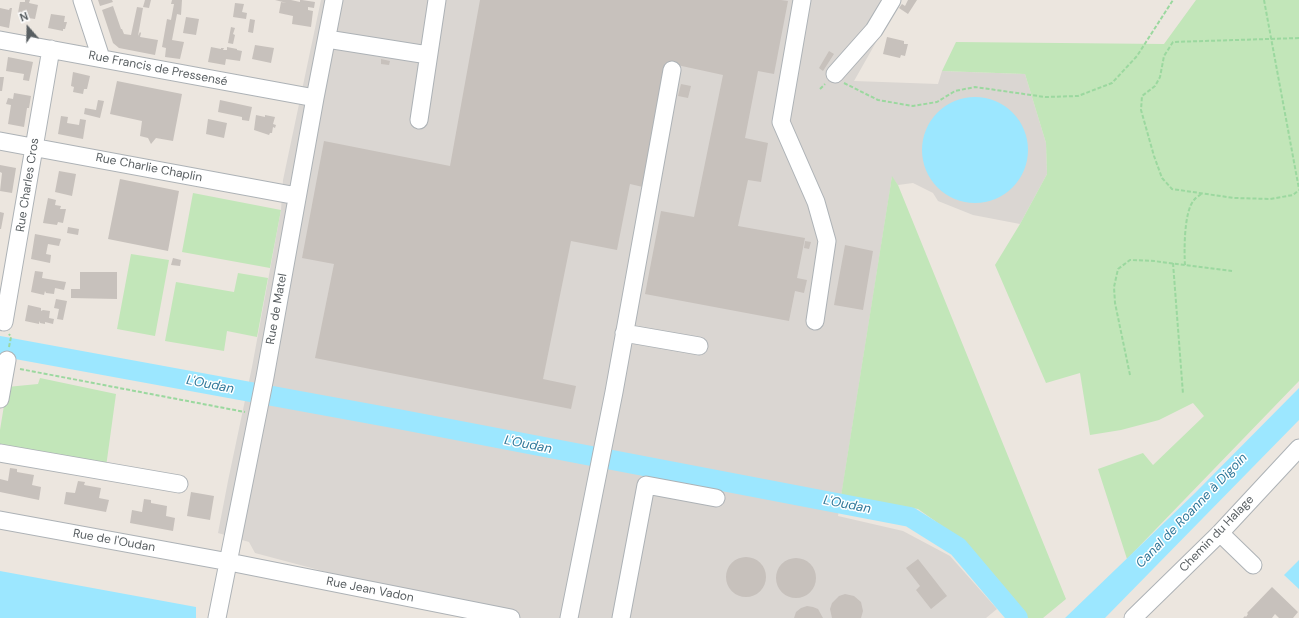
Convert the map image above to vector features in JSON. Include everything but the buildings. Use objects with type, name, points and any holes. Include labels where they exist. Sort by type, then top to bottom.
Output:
[{"type":"street","points":[[82,0],[102,58]]},
{"type":"street","name":"Rue de Matel","points":[[217,615],[229,562],[334,0]]},
{"type":"street","points":[[419,120],[437,0]]},
{"type":"street","points":[[802,0],[781,122],[816,202],[828,240],[815,321]]},
{"type":"street","points":[[838,78],[874,30],[892,0]]},
{"type":"street","points":[[327,39],[428,55]]},
{"type":"street","name":"Rue Francis de Pressensé","points":[[0,40],[315,98]]},
{"type":"street","name":"Rue Charles Cros","points":[[4,322],[6,279],[34,147],[51,49]]},
{"type":"street","points":[[569,618],[624,333],[672,70]]},
{"type":"street","name":"Rue Charlie Chaplin","points":[[0,140],[297,196]]},
{"type":"street","points":[[624,333],[699,346]]},
{"type":"street","points":[[0,399],[14,365]]},
{"type":"street","name":"Chemin du Halage","points":[[1133,618],[1220,533],[1299,448]]},
{"type":"street","points":[[0,453],[179,484]]},
{"type":"street","points":[[621,618],[646,485],[716,498]]},
{"type":"street","name":"Rue de l'Oudan","points":[[0,520],[229,562]]},
{"type":"street","points":[[1220,533],[1253,565]]},
{"type":"street","name":"Rue Jean Vadon","points":[[229,562],[512,618]]},
{"type":"path","points":[[838,78],[878,100],[913,106],[937,102],[955,92],[975,87],[1045,97],[1078,96],[1112,83],[1137,56],[1173,0]]},
{"type":"path","points":[[1264,0],[1271,39],[1299,189],[1293,195],[1270,200],[1234,198],[1172,189],[1162,178],[1141,110],[1142,96],[1155,86],[1160,77],[1164,56],[1173,42],[1271,39],[1299,38]]},
{"type":"path","points":[[1185,264],[1184,246],[1187,219],[1193,201],[1201,194]]},
{"type":"path","points":[[1130,374],[1115,302],[1114,287],[1118,269],[1130,260],[1185,264],[1232,271]]},
{"type":"path","points":[[1173,263],[1183,394]]},
{"type":"path","points":[[14,365],[259,401]]},
{"type":"shaded area","points":[[321,0],[900,0],[854,81],[938,84],[942,71],[1025,74],[1046,143],[1047,174],[1020,224],[973,215],[938,201],[933,193],[913,183],[898,185],[892,177],[838,516],[903,531],[950,556],[997,609],[986,618],[499,618],[255,553],[249,542],[218,533],[252,367],[281,210],[283,180]]},
{"type":"green space","points":[[1196,0],[1299,0],[1299,381],[1127,559],[1098,469],[1143,453],[1153,465],[1204,416],[1193,403],[1159,420],[1121,430],[1090,435],[1080,373],[1046,383],[995,265],[1020,224],[1047,174],[1046,143],[1025,74],[942,71],[956,42],[1164,44]]},
{"type":"green space","points":[[892,176],[898,185],[1066,599],[1043,618],[1028,618],[962,540],[918,509],[841,496]]},
{"type":"green space","points":[[193,193],[281,210],[270,268],[182,252]]},
{"type":"green space","points":[[131,254],[169,260],[155,336],[117,329]]},
{"type":"green space","points":[[238,273],[268,278],[257,337],[227,331],[224,351],[165,341],[176,282],[234,292]]},
{"type":"green space","points":[[40,378],[116,394],[106,467],[0,445],[0,430],[7,387],[38,384]]},
{"type":"water","points":[[975,97],[995,101],[1012,113],[1024,130],[1028,150],[1024,170],[1012,187],[995,199],[975,203],[955,199],[938,187],[926,170],[922,150],[926,130],[938,113],[955,101]]},
{"type":"water","name":"Canal de Roanne à Digoin","points":[[1299,388],[1299,420],[1105,618],[1065,618],[1195,493]]},
{"type":"water","points":[[1299,560],[1299,589],[1284,575]]},
{"type":"water","points":[[0,571],[196,607],[196,618],[0,618]]},
{"type":"waterway","name":"L'Oudan","points":[[0,346],[398,419],[910,517],[958,547],[1018,618]]}]
